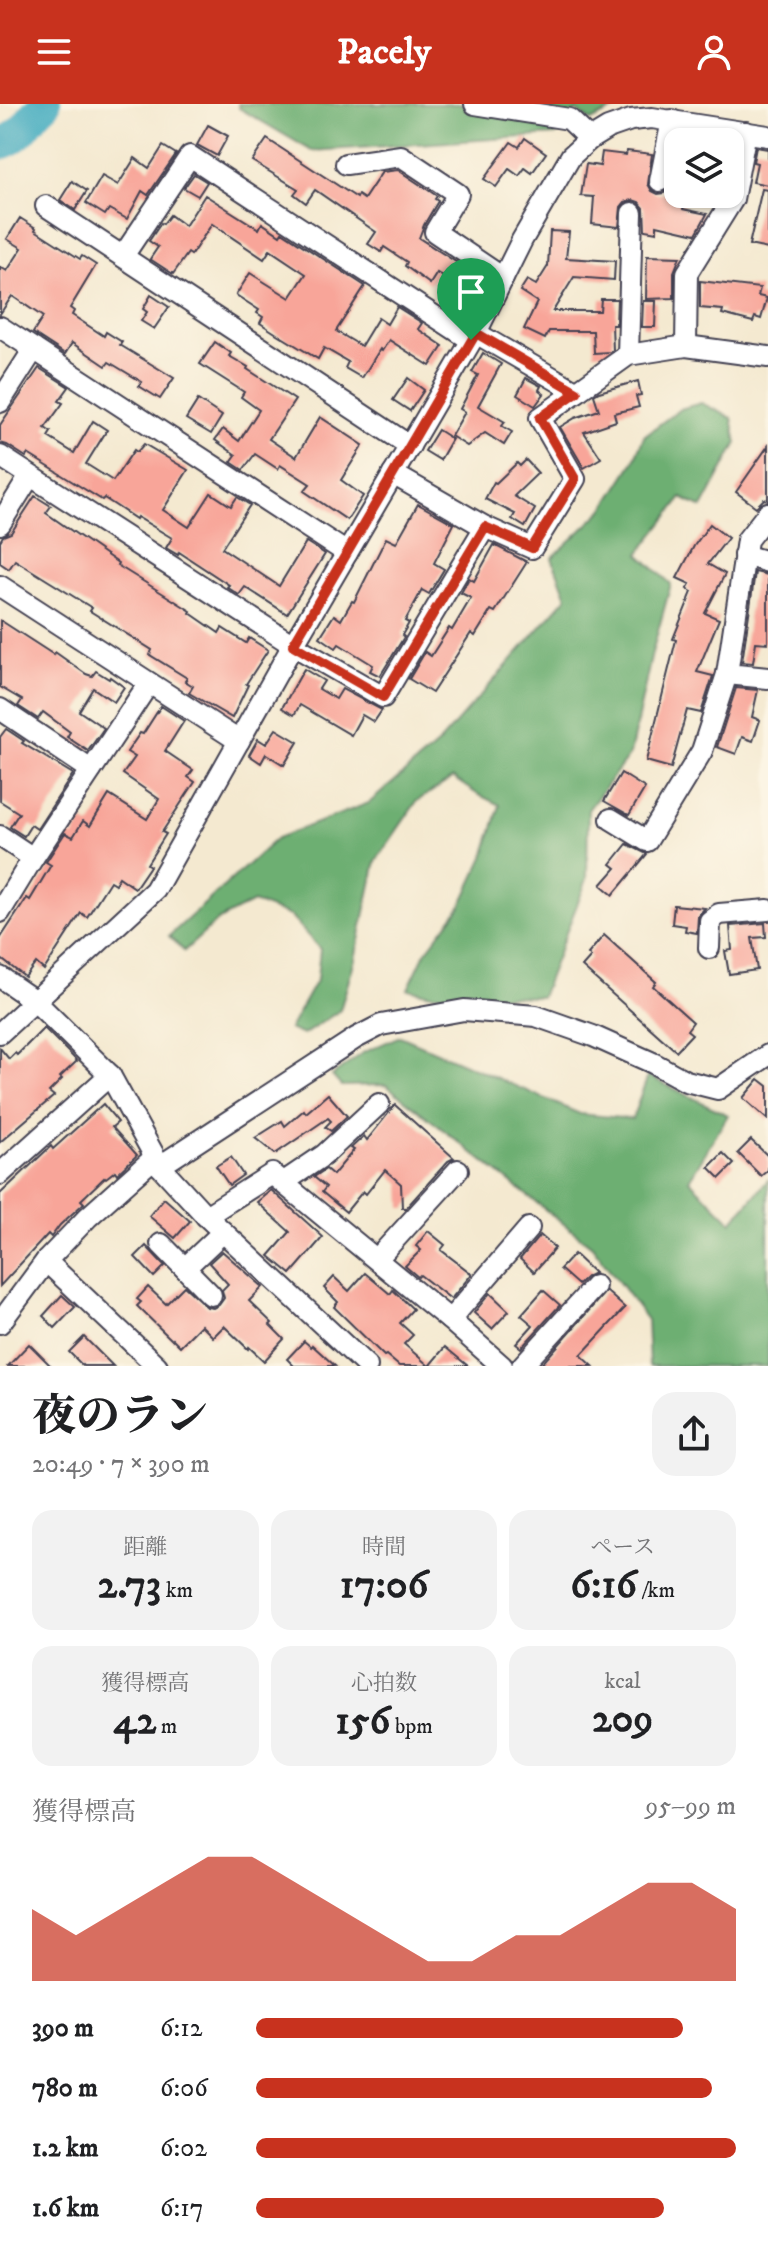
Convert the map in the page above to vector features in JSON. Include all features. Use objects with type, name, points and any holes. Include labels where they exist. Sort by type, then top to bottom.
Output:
[{"type":"street","points":[[475,104],[569,119],[590,139]]},
{"type":"street","points":[[0,1033],[155,890],[293,645],[474,336],[522,240],[571,156],[608,128],[631,120],[672,120],[768,136]]},
{"type":"street","points":[[660,181],[672,120]]},
{"type":"street","points":[[686,346],[687,273],[733,199],[746,132]]},
{"type":"street","points":[[123,256],[190,156],[474,336],[577,392]]},
{"type":"street","points":[[346,164],[401,156],[458,194],[435,232],[503,278]]},
{"type":"street","points":[[46,206],[410,446]]},
{"type":"street","points":[[628,355],[632,213]]},
{"type":"street","points":[[0,327],[347,553]]},
{"type":"street","points":[[393,474],[485,527],[532,548],[575,479],[540,418],[628,355],[686,346],[768,357]]},
{"type":"street","points":[[0,402],[34,349]]},
{"type":"street","points":[[0,456],[293,645],[383,697],[485,527]]},
{"type":"street","points":[[0,524],[30,476]]},
{"type":"street","points":[[611,819],[647,841],[702,751],[727,674],[747,540],[768,513]]},
{"type":"street","points":[[744,555],[768,562]]},
{"type":"street","points":[[0,586],[239,741]]},
{"type":"street","points":[[727,674],[768,678]]},
{"type":"street","points":[[0,912],[149,683]]},
{"type":"street","points":[[0,709],[91,770]]},
{"type":"street","points":[[0,836],[33,858]]},
{"type":"street","points":[[709,948],[710,921],[719,914],[768,910]]},
{"type":"street","points":[[0,977],[35,1001],[110,1075],[157,1161],[206,1216],[355,1362]]},
{"type":"street","points":[[0,1323],[46,1261],[88,1217],[157,1161],[381,1025],[464,1010],[536,1016],[593,1036],[686,1081],[718,1089],[768,1055]]},
{"type":"street","points":[[0,1174],[110,1075]]},
{"type":"street","points":[[284,1182],[324,1155],[379,1104]]},
{"type":"street","points":[[377,1259],[458,1170]]},
{"type":"street","points":[[206,1216],[272,1174],[502,1366]]},
{"type":"street","points":[[450,1320],[529,1228]]},
{"type":"street","points":[[185,1268],[223,1232]]},
{"type":"street","points":[[161,1244],[211,1295]]},
{"type":"street","points":[[46,1261],[157,1366]]},
{"type":"street","points":[[522,1366],[595,1286]]},
{"type":"green space","points":[[238,104],[625,104],[591,121],[576,111],[556,135],[312,151],[239,108]]},
{"type":"green space","points":[[701,403],[732,418],[737,443],[702,508],[682,498],[639,554],[671,584],[630,754],[588,810],[587,879],[541,997],[431,994],[408,989],[425,953],[461,906],[484,857],[500,805],[453,778],[417,801],[376,861],[355,959],[340,1010],[303,1035],[289,1029],[317,979],[320,949],[290,916],[253,902],[217,921],[184,951],[169,936],[277,838],[369,803],[437,745],[567,597],[552,558],[603,510],[633,463],[644,436],[680,409]]},
{"type":"green space","points":[[400,1036],[580,1114],[632,1119],[648,1076],[728,1115],[689,1180],[732,1222],[768,1180],[768,1366],[649,1366],[647,1320],[592,1246],[386,1085],[341,1086],[332,1076],[364,1052]]},
{"type":"building","points":[[208,125],[228,136],[217,156],[197,145]]},
{"type":"building","points":[[525,138],[546,153],[532,173],[525,168],[519,176],[509,169],[496,187],[484,179],[511,142],[519,147]]},
{"type":"building","points":[[267,139],[357,198],[358,195],[364,199],[382,172],[398,170],[437,196],[435,199],[438,201],[419,238],[485,281],[475,295],[437,273],[430,284],[405,266],[407,262],[384,247],[381,252],[368,244],[376,232],[315,190],[306,203],[294,194],[298,189],[252,161]]},
{"type":"building","points":[[163,146],[176,154],[148,195],[142,191],[127,219],[109,209],[105,215],[86,203],[102,176],[118,185],[135,158],[149,168]]},
{"type":"building","points":[[756,147],[768,149],[768,185],[753,182]]},
{"type":"building","points":[[627,151],[652,154],[648,184],[652,191],[664,193],[664,208],[683,208],[707,214],[696,234],[657,225],[657,232],[645,230],[644,208],[633,200],[621,207],[619,227],[592,224],[594,197],[581,196],[586,164],[600,166],[602,152],[626,155]]},
{"type":"building","points":[[194,174],[207,182],[198,196],[184,188]]},
{"type":"building","points":[[72,181],[87,191],[75,210],[60,200]]},
{"type":"building","points":[[762,189],[768,190],[768,249],[749,245]]},
{"type":"building","points":[[205,195],[259,229],[262,223],[280,235],[282,232],[365,286],[336,331],[361,346],[378,318],[387,324],[397,307],[422,323],[418,329],[443,346],[430,366],[389,340],[362,378],[345,368],[348,362],[324,348],[318,359],[260,323],[263,317],[257,313],[259,310],[236,295],[250,273],[290,298],[306,274],[270,250],[264,259],[212,224],[191,255],[188,253],[173,274],[150,259],[158,247],[149,241],[161,223],[170,215],[185,226]]},
{"type":"building","points":[[20,218],[80,259],[82,256],[96,265],[70,308],[74,311],[72,315],[104,336],[106,332],[122,342],[120,345],[174,378],[160,399],[139,386],[142,382],[109,362],[106,366],[72,343],[65,354],[33,333],[43,317],[12,296],[0,314],[0,267],[7,271],[22,248],[7,239]]},
{"type":"building","points":[[550,231],[569,232],[566,258],[615,261],[614,280],[574,277],[553,311],[600,311],[601,299],[617,299],[616,325],[612,325],[613,350],[610,352],[594,353],[593,331],[549,331],[545,339],[524,329],[537,302],[520,291],[527,280],[536,285],[548,266]]},
{"type":"building","points":[[647,256],[680,257],[674,272],[674,298],[646,299]]},
{"type":"building","points":[[700,281],[760,288],[758,296],[767,298],[761,319],[755,317],[753,322],[722,314],[723,310],[700,308]]},
{"type":"building","points":[[151,295],[169,307],[154,329],[141,321],[147,312],[143,309]]},
{"type":"building","points":[[643,301],[656,301],[655,327],[642,327]]},
{"type":"building","points":[[215,342],[231,353],[229,356],[295,400],[269,439],[296,457],[320,417],[363,445],[341,480],[363,496],[347,520],[304,491],[310,484],[280,465],[278,469],[255,454],[243,470],[231,462],[236,455],[215,440],[223,429],[239,441],[259,410],[241,397],[244,392],[200,364]]},
{"type":"building","points":[[483,353],[501,364],[478,406],[505,422],[502,426],[512,432],[504,445],[485,433],[467,446],[451,436],[465,412],[460,409],[478,375],[472,372]]},
{"type":"building","points":[[39,368],[69,387],[59,401],[63,403],[45,428],[51,432],[48,437],[74,453],[93,421],[107,430],[86,464],[113,481],[134,450],[137,452],[144,444],[188,470],[163,510],[189,527],[211,493],[231,506],[237,497],[250,505],[222,548],[279,586],[306,542],[325,554],[287,614],[245,587],[239,595],[179,552],[178,555],[166,548],[172,538],[104,498],[102,500],[28,454],[26,457],[0,443],[0,425]]},
{"type":"building","points":[[408,378],[424,390],[410,411],[393,400]]},
{"type":"building","points":[[526,378],[541,386],[539,390],[544,394],[535,406],[517,395]]},
{"type":"building","points":[[638,381],[641,395],[636,396],[639,407],[614,413],[616,421],[584,432],[601,458],[584,468],[560,427],[599,410],[594,395],[599,392]]},
{"type":"building","points":[[198,400],[222,416],[211,434],[186,419]]},
{"type":"building","points":[[438,430],[452,439],[440,460],[425,451]]},
{"type":"building","points":[[768,446],[768,500],[764,499],[756,507],[736,492]]},
{"type":"building","points":[[526,460],[538,473],[514,496],[535,509],[525,527],[512,519],[515,514],[485,499],[494,482],[517,463],[520,466]]},
{"type":"building","points":[[35,496],[51,506],[46,513],[219,633],[222,628],[246,643],[249,638],[268,650],[246,684],[232,718],[189,693],[193,686],[185,681],[187,678],[150,655],[152,650],[90,611],[92,608],[15,560],[9,569],[0,563],[0,541],[11,533]]},
{"type":"building","points":[[418,504],[454,524],[434,563],[444,569],[429,594],[422,590],[405,621],[409,623],[402,635],[404,637],[380,676],[370,671],[373,665],[339,644],[336,648],[320,637],[334,615],[341,620],[354,602],[386,538],[396,543]]},
{"type":"building","points":[[710,524],[728,538],[708,564],[725,574],[705,613],[719,619],[697,672],[713,676],[701,713],[687,710],[671,768],[646,761],[676,640],[673,639],[692,592],[687,589],[690,584],[677,578]]},
{"type":"building","points":[[494,545],[527,562],[495,612],[491,610],[475,636],[471,633],[432,693],[409,679],[425,652],[431,656],[449,628],[452,630],[471,598],[461,593],[469,578],[474,581]]},
{"type":"building","points":[[755,572],[768,575],[768,643],[756,642],[753,663],[742,662]]},
{"type":"building","points":[[0,620],[86,674],[92,676],[96,671],[124,687],[114,702],[93,688],[79,711],[104,728],[88,751],[67,737],[70,732],[43,712],[38,719],[18,706],[22,700],[0,687]]},
{"type":"building","points":[[304,669],[324,681],[319,689],[336,699],[342,689],[382,710],[374,722],[362,715],[351,735],[300,705],[294,715],[282,708]]},
{"type":"building","points":[[736,688],[758,690],[752,717],[760,720],[753,741],[742,737],[736,754],[717,747]]},
{"type":"building","points":[[161,706],[184,721],[165,751],[193,770],[188,777],[195,782],[162,832],[166,834],[135,888],[119,877],[115,884],[110,881],[87,917],[81,913],[44,970],[36,963],[25,977],[0,958],[0,939],[27,898],[30,900],[51,865],[46,862],[65,833],[73,837],[83,821],[90,826],[109,795],[147,819],[159,799],[123,774],[135,757],[127,752]]},
{"type":"building","points":[[6,729],[24,741],[22,743],[73,774],[37,829],[31,825],[24,836],[10,827],[19,813],[0,801],[0,737]]},
{"type":"building","points":[[276,729],[298,742],[284,765],[266,754],[261,763],[249,755],[258,739],[266,744]]},
{"type":"building","points":[[621,773],[645,788],[629,815],[604,801]]},
{"type":"building","points":[[627,844],[647,854],[613,895],[601,885],[616,868],[611,864]]},
{"type":"building","points":[[674,905],[705,908],[698,916],[697,933],[685,931],[686,926],[672,924]]},
{"type":"building","points":[[765,923],[766,937],[752,938],[757,970],[729,974],[725,951],[732,950],[730,926]]},
{"type":"building","points":[[604,935],[656,982],[653,986],[693,1022],[687,1030],[692,1034],[676,1051],[582,967],[591,957],[588,954]]},
{"type":"building","points":[[44,1028],[77,1061],[49,1092],[54,1096],[0,1142],[0,1048],[9,1059]]},
{"type":"building","points":[[759,1079],[768,1086],[768,1120],[743,1098]]},
{"type":"building","points":[[328,1094],[347,1116],[331,1131],[325,1127],[331,1121],[328,1118],[275,1154],[255,1138],[282,1121],[285,1126]]},
{"type":"building","points":[[103,1104],[118,1122],[112,1127],[137,1155],[117,1174],[115,1171],[105,1177],[81,1200],[84,1203],[51,1237],[48,1234],[0,1286],[0,1194],[51,1146],[53,1149]]},
{"type":"building","points":[[395,1105],[454,1158],[406,1208],[402,1208],[401,1184],[385,1170],[366,1194],[363,1191],[346,1212],[322,1192],[326,1187],[314,1177],[326,1169],[333,1175],[354,1150],[351,1148],[364,1136],[367,1140]]},
{"type":"building","points":[[751,1140],[768,1156],[768,1170],[761,1176],[738,1153]]},
{"type":"building","points":[[723,1153],[734,1164],[720,1178],[709,1167]]},
{"type":"building","points":[[231,1157],[243,1175],[229,1185],[216,1166]]},
{"type":"building","points":[[271,1190],[323,1237],[291,1274],[269,1256],[290,1232],[257,1202]]},
{"type":"building","points":[[164,1198],[190,1221],[175,1238],[149,1216]]},
{"type":"building","points":[[428,1231],[445,1245],[441,1250],[472,1274],[451,1299],[405,1266],[421,1250],[416,1246]]},
{"type":"building","points":[[540,1235],[555,1248],[534,1272],[520,1259]]},
{"type":"building","points":[[146,1246],[165,1266],[154,1277],[135,1257]]},
{"type":"building","points":[[222,1251],[263,1287],[249,1301],[284,1339],[264,1361],[224,1326],[213,1337],[201,1325],[180,1346],[137,1306],[141,1302],[137,1299],[148,1287],[166,1304],[184,1286],[207,1307],[219,1305],[224,1298],[222,1290],[228,1284],[209,1263]]},
{"type":"building","points":[[574,1254],[594,1273],[578,1285],[560,1269]]},
{"type":"building","points":[[365,1273],[390,1294],[393,1290],[413,1309],[400,1323],[413,1335],[404,1344],[429,1366],[399,1366],[384,1356],[334,1307],[338,1302],[324,1288],[334,1277],[349,1291]]},
{"type":"building","points":[[543,1290],[560,1305],[521,1348],[516,1344],[533,1325],[521,1315]]},
{"type":"building","points":[[606,1291],[625,1308],[581,1355],[593,1366],[540,1366]]},
{"type":"building","points":[[490,1293],[509,1311],[492,1329],[474,1313]]},
{"type":"building","points":[[62,1295],[75,1307],[55,1328],[43,1316]]},
{"type":"building","points":[[84,1337],[113,1366],[83,1366],[69,1352]]},
{"type":"building","points":[[304,1341],[335,1366],[294,1366],[287,1359]]},
{"type":"building","points":[[29,1344],[51,1366],[8,1366]]},
{"type":"building","points":[[445,1347],[468,1366],[429,1366]]},
{"type":"waterway","points":[[0,144],[20,132],[45,104]]},
{"type":"route","points":[[476,333],[577,392],[540,418],[575,479],[532,548],[485,527],[383,697],[293,645],[471,340],[476,333]]}]
